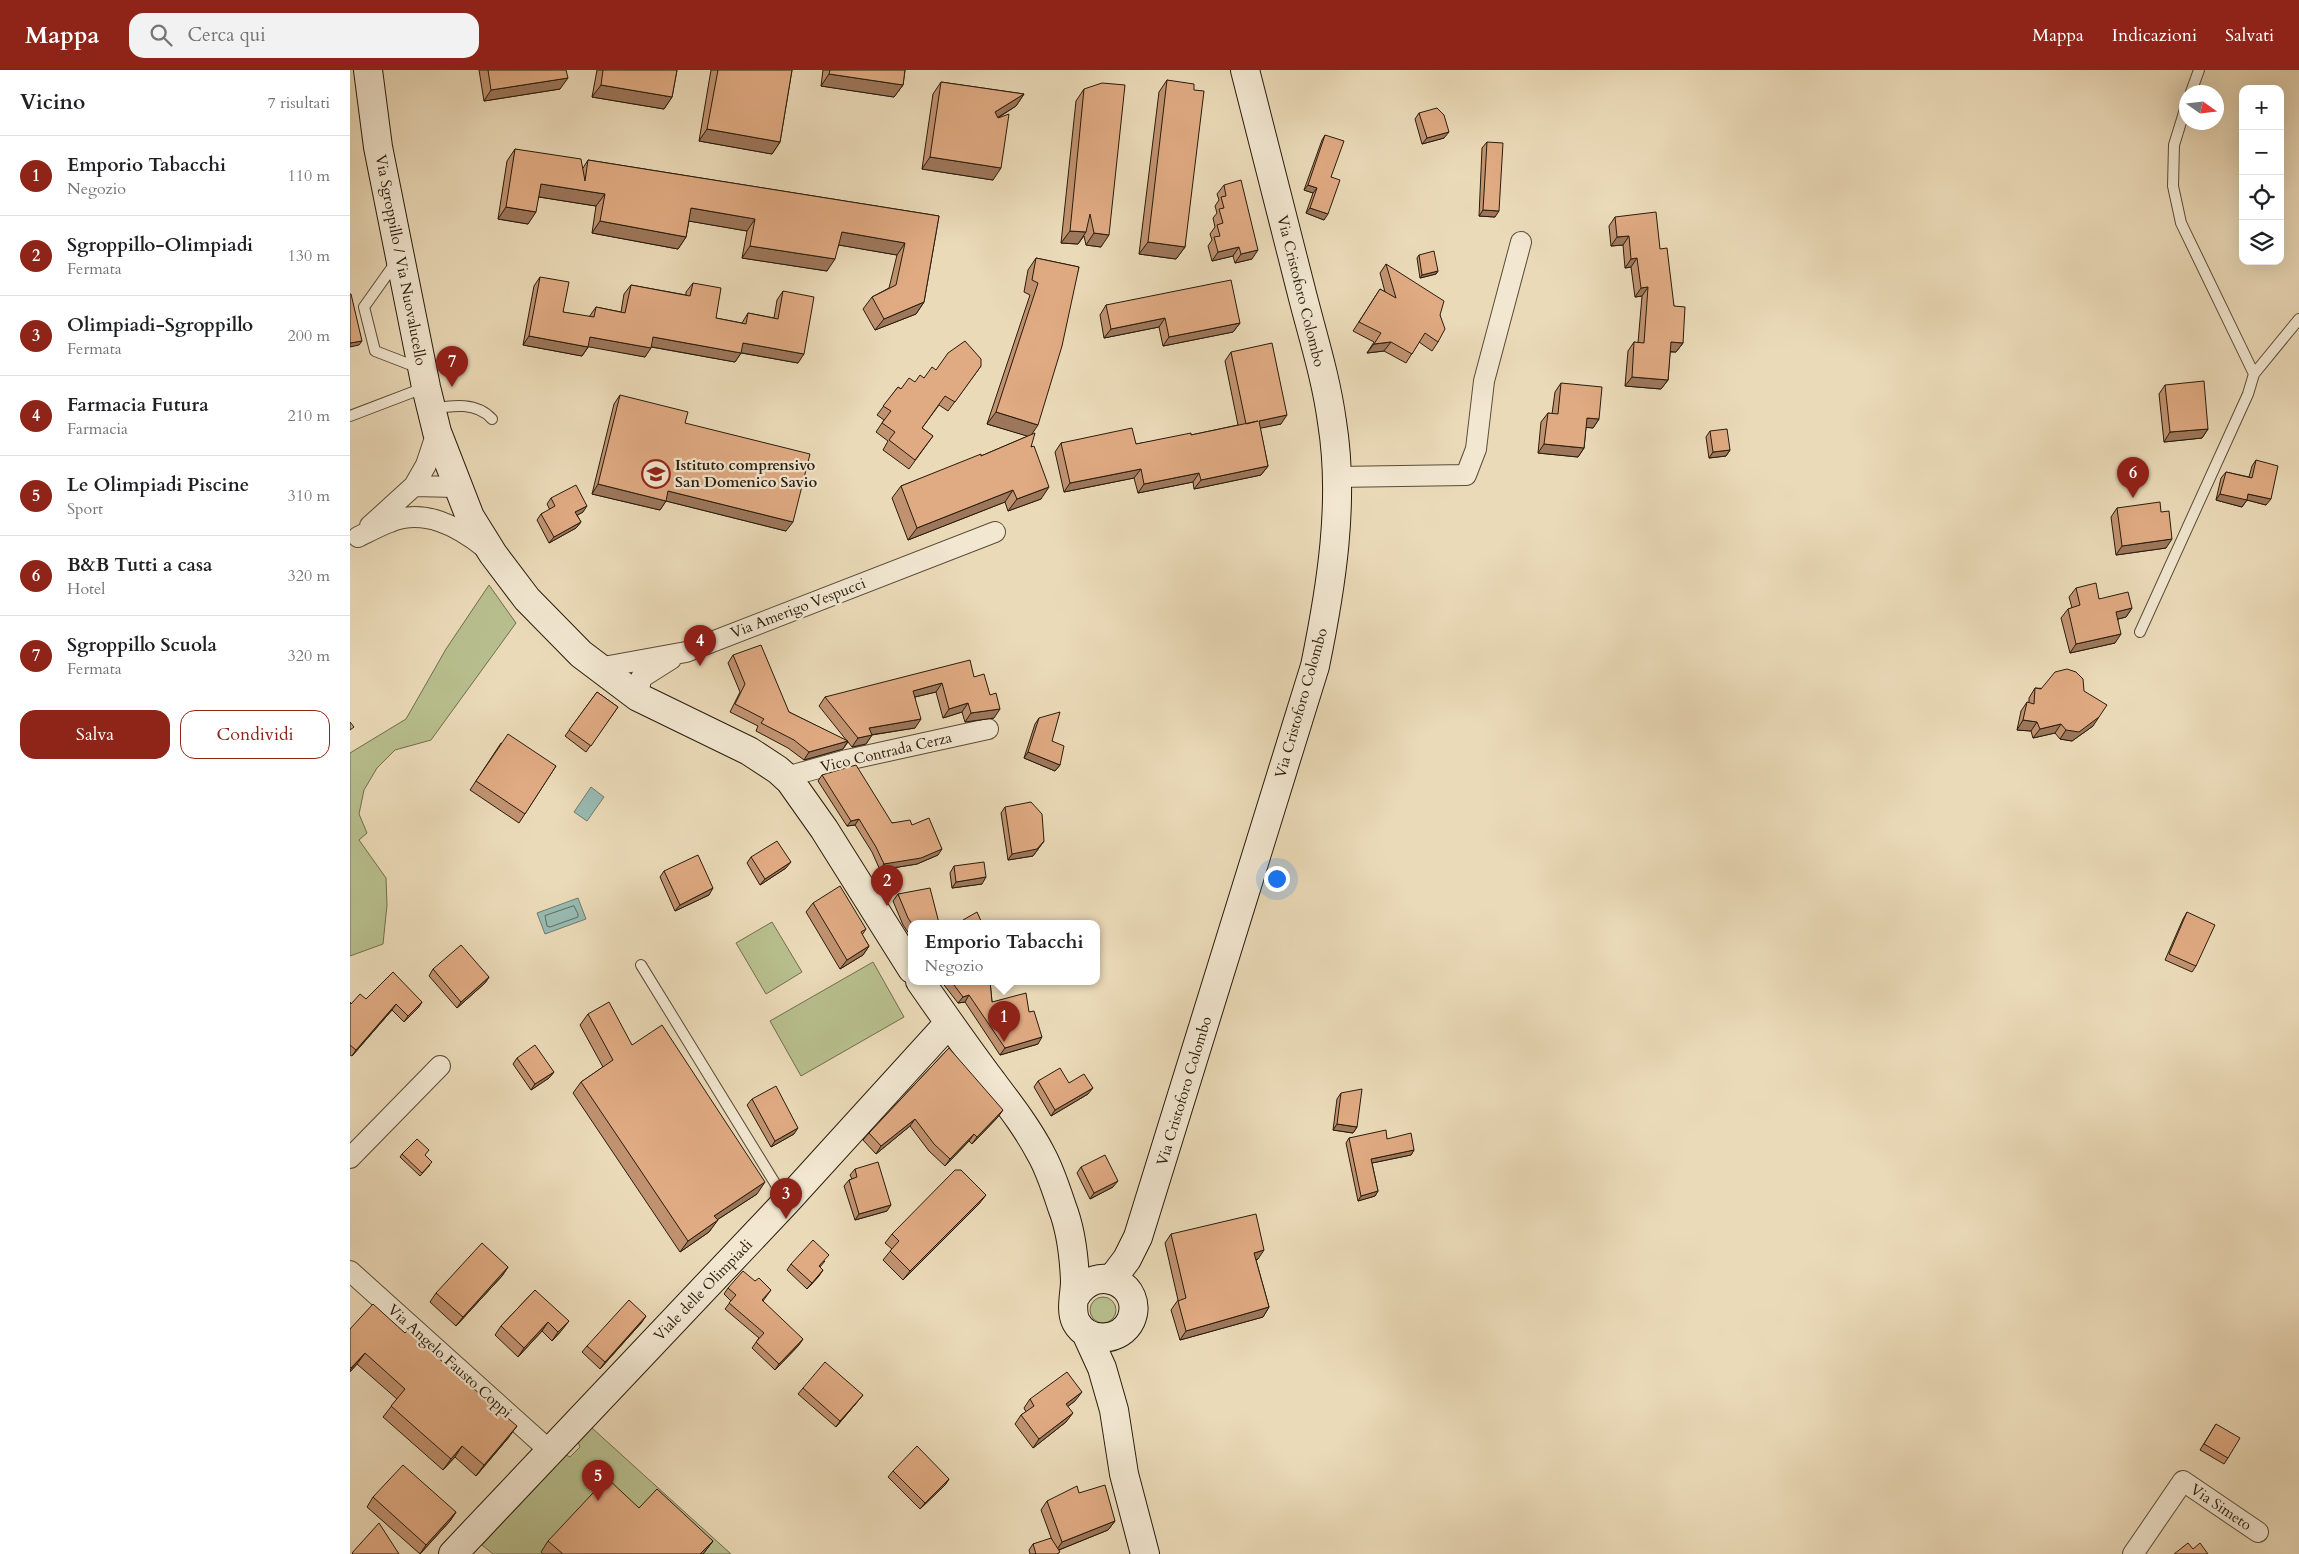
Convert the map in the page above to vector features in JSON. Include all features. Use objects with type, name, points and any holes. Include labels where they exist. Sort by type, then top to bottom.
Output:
[{"type":"street","name":"Via Sgroppillo / Via Nuovalucello","points":[[368,70],[378,148],[429,399],[457,487],[470,517],[493,554],[527,599],[554,628],[598,668],[638,697],[749,751],[786,777],[824,829],[908,963]]},
{"type":"street","name":"Via Cristoforo Colombo","points":[[1138,1237],[1315,666],[1326,614],[1334,557],[1336,477],[1333,423],[1322,372],[1245,70]]},
{"type":"street","points":[[1336,477],[1466,475],[1476,448],[1484,381],[1521,242]]},
{"type":"street","points":[[354,541],[414,486],[426,465],[429,399]]},
{"type":"street","points":[[414,486],[457,487]]},
{"type":"street","points":[[428,518],[444,498],[457,487]]},
{"type":"street","points":[[354,541],[390,521],[404,518],[428,518],[463,530],[493,554]]},
{"type":"street","name":"Via Amerigo Vespucci","points":[[598,668],[686,652],[995,532]]},
{"type":"street","points":[[638,697],[641,678],[645,674],[686,652]]},
{"type":"street","name":"Vico Contrada Cerza","points":[[786,777],[848,760],[988,729]]},
{"type":"street","points":[[923,985],[1008,1102],[1042,1154],[1069,1226],[1086,1259],[1109,1279],[1119,1283],[1130,1295],[1132,1315],[1125,1328],[1112,1336],[1096,1338],[1086,1333]]},
{"type":"street","name":"Viale delle Olimpiadi","points":[[462,1551],[550,1451],[786,1202],[949,1023]]},
{"type":"street","points":[[350,1158],[440,1066]]},
{"type":"street","points":[[1069,1226],[1074,1264],[1075,1298],[1073,1313],[1076,1321],[1086,1333],[1102,1368],[1114,1410],[1126,1483],[1145,1554]]},
{"type":"street","points":[[1075,1298],[1080,1289],[1088,1282],[1098,1279],[1109,1279],[1128,1259],[1138,1237]]},
{"type":"street","points":[[1114,1410],[1117,1365],[1132,1315],[1138,1237]]},
{"type":"street","name":"Via Angelo Fausto Coppi","points":[[350,1271],[550,1451]]},
{"type":"street","name":"Via Simeto","points":[[2133,1554],[2183,1481],[2258,1532]]},
{"type":"lane","points":[[2194,85],[2199,70]]},
{"type":"lane","points":[[2179,129],[2174,145],[2173,186],[2181,222],[2254,374]]},
{"type":"lane","points":[[399,258],[364,307],[375,352],[429,399],[450,405],[476,407],[485,411],[492,419]]},
{"type":"lane","points":[[2140,632],[2248,394],[2254,374],[2299,319]]},
{"type":"lane","points":[[350,416],[429,399]]},
{"type":"lane","points":[[642,965],[786,1202]]},
{"type":"green space","points":[[489,585],[516,623],[431,740],[395,750],[377,768],[364,790],[359,814],[367,833],[359,840],[386,878],[387,905],[383,944],[350,956],[350,753],[406,719],[446,649]]},
{"type":"green space","points":[[772,922],[802,972],[766,994],[736,943]]},
{"type":"green space","points":[[873,962],[904,1017],[801,1076],[770,1021]]},
{"type":"green space","points":[[1103,1297],[1112,1301],[1116,1310],[1112,1319],[1103,1323],[1094,1319],[1090,1310],[1094,1301]]},
{"type":"green space","points":[[592,1428],[731,1554],[493,1554],[482,1545],[566,1455],[570,1457],[580,1447],[578,1442]]},
{"type":"water","points":[[591,787],[604,797],[587,821],[574,812]]},
{"type":"water","points":[[578,898],[586,919],[545,934],[537,913]]},
{"type":"building","points":[[488,70],[566,70],[568,78],[491,90]]},
{"type":"building","points":[[603,70],[677,70],[672,97],[601,85]]},
{"type":"building","points":[[718,70],[792,70],[780,142],[707,129]]},
{"type":"building","points":[[830,70],[905,70],[903,85],[829,74]]},
{"type":"building","points":[[1167,80],[1194,84],[1194,90],[1204,91],[1185,247],[1148,242]]},
{"type":"building","points":[[941,82],[1024,94],[995,112],[998,118],[1009,114],[1001,168],[930,157]]},
{"type":"building","points":[[1102,83],[1125,85],[1109,235],[1094,233],[1090,214],[1086,232],[1070,231],[1084,89]]},
{"type":"building","points":[[1437,108],[1444,115],[1449,132],[1427,138],[1419,113]]},
{"type":"building","points":[[1325,135],[1344,141],[1331,177],[1340,180],[1328,214],[1310,208],[1317,188],[1308,185]]},
{"type":"building","points":[[1487,142],[1503,143],[1499,211],[1483,210]]},
{"type":"building","points":[[515,149],[581,159],[585,181],[588,160],[939,216],[924,302],[884,319],[872,297],[896,285],[905,243],[842,232],[835,259],[750,246],[755,219],[691,208],[686,237],[600,221],[605,194],[541,184],[536,212],[506,207]]},
{"type":"building","points":[[1241,180],[1258,250],[1241,254],[1239,247],[1218,252],[1214,237],[1220,236],[1217,225],[1223,223],[1219,209],[1224,208],[1221,197],[1226,196],[1224,185]]},
{"type":"building","points":[[1656,212],[1660,249],[1667,248],[1674,306],[1685,307],[1683,343],[1671,342],[1668,380],[1632,377],[1634,342],[1644,343],[1648,287],[1641,288],[1637,258],[1631,259],[1629,236],[1617,237],[1615,217]]},
{"type":"building","points":[[1434,251],[1438,271],[1422,275],[1419,255]]},
{"type":"building","points":[[1036,258],[1079,267],[1062,346],[1038,425],[996,412],[1038,283],[1032,280]]},
{"type":"building","points":[[1386,264],[1444,301],[1440,315],[1445,329],[1438,342],[1425,333],[1412,354],[1391,342],[1374,344],[1381,333],[1359,322],[1380,289],[1396,298]]},
{"type":"building","points":[[540,277],[569,282],[563,312],[594,317],[596,307],[625,313],[631,285],[690,296],[693,283],[721,288],[716,318],[746,324],[748,313],[778,319],[783,291],[814,297],[804,354],[743,343],[741,353],[653,337],[651,348],[590,337],[588,347],[529,336]]},
{"type":"building","points":[[1231,280],[1240,323],[1169,337],[1165,318],[1111,329],[1106,305]]},
{"type":"building","points":[[350,294],[362,341],[350,343]]},
{"type":"building","points":[[965,341],[981,359],[981,366],[955,402],[945,396],[922,428],[933,436],[915,460],[889,440],[895,432],[882,423],[891,411],[883,406],[898,387],[901,389],[909,378],[915,382],[920,375],[924,378],[932,367],[936,370],[948,353]]},
{"type":"building","points":[[1272,343],[1287,415],[1259,421],[1268,466],[1201,480],[1199,473],[1144,484],[1141,469],[1070,483],[1061,443],[1132,428],[1136,444],[1246,424],[1231,352]]},
{"type":"building","points":[[2204,381],[2208,429],[2170,432],[2165,385]]},
{"type":"building","points":[[1561,383],[1602,387],[1599,419],[1587,418],[1584,448],[1544,444],[1548,413],[1558,414]]},
{"type":"building","points":[[620,395],[688,412],[685,423],[810,454],[793,522],[668,491],[666,501],[598,484]]},
{"type":"building","points":[[1727,429],[1730,450],[1713,452],[1710,431]]},
{"type":"building","points":[[1035,433],[1031,447],[1034,446],[1049,487],[1017,499],[1013,490],[917,528],[901,486],[981,454],[981,456]]},
{"type":"building","points":[[2256,460],[2278,466],[2271,499],[2248,494],[2247,500],[2220,494],[2226,472],[2252,478]]},
{"type":"building","points":[[576,485],[587,506],[575,512],[581,522],[554,537],[541,514],[555,506],[551,498]]},
{"type":"building","points":[[2160,502],[2161,512],[2169,511],[2172,539],[2122,546],[2117,508]]},
{"type":"building","points":[[2096,583],[2099,599],[2128,592],[2132,608],[2116,612],[2121,634],[2076,644],[2068,609],[2080,605],[2076,588]]},
{"type":"building","points":[[761,645],[789,712],[848,741],[809,752],[794,740],[761,723],[764,719],[735,704],[745,684],[733,655]]},
{"type":"building","points":[[970,660],[974,677],[984,674],[990,695],[996,693],[1000,709],[971,713],[968,703],[949,709],[942,683],[913,691],[921,719],[869,728],[872,735],[858,738],[825,697]]},
{"type":"building","points":[[2067,669],[2076,672],[2083,679],[2084,691],[2107,705],[2099,717],[2079,732],[2066,730],[2061,724],[2040,729],[2037,722],[2023,720],[2027,702],[2034,704],[2035,688],[2041,689],[2055,672]]},
{"type":"building","points":[[597,692],[618,707],[591,746],[569,730]]},
{"type":"building","points":[[1060,712],[1052,741],[1064,746],[1060,765],[1028,752],[1039,718]]},
{"type":"building","points":[[350,722],[354,727],[350,730]]},
{"type":"building","points":[[508,734],[556,766],[525,814],[476,781]]},
{"type":"building","points":[[856,765],[892,823],[910,820],[912,825],[929,818],[942,849],[921,858],[884,864],[859,819],[851,821],[822,775]]},
{"type":"building","points":[[1031,802],[1042,814],[1044,841],[1037,849],[1012,854],[1005,807]]},
{"type":"building","points":[[777,841],[791,862],[765,879],[751,857]]},
{"type":"building","points":[[698,855],[713,888],[680,905],[664,871]]},
{"type":"building","points":[[984,862],[986,877],[956,882],[954,866]]},
{"type":"building","points":[[840,886],[866,929],[861,932],[869,946],[847,960],[813,903]]},
{"type":"building","points":[[930,888],[938,920],[909,920],[898,894]]},
{"type":"building","points":[[977,912],[981,920],[963,920]]},
{"type":"building","points":[[2187,912],[2215,925],[2196,966],[2169,954]]},
{"type":"building","points":[[461,945],[489,977],[461,1002],[433,969]]},
{"type":"building","points":[[393,972],[422,1002],[408,1016],[396,1004],[356,1050],[350,1045],[350,1002],[351,1004],[360,994],[366,999]]},
{"type":"building","points":[[954,985],[990,985],[992,1002],[1026,993],[1029,1012],[1034,1011],[1042,1037],[1005,1048],[969,995],[963,997]]},
{"type":"building","points":[[609,1002],[632,1045],[662,1025],[765,1182],[714,1216],[718,1220],[688,1241],[581,1082],[613,1060],[588,1014]]},
{"type":"building","points":[[535,1045],[554,1072],[535,1084],[517,1058]]},
{"type":"building","points":[[949,1048],[1003,1110],[977,1137],[974,1134],[950,1159],[934,1144],[915,1119],[881,1146],[869,1133]]},
{"type":"building","points":[[1060,1068],[1069,1083],[1084,1074],[1093,1088],[1055,1110],[1038,1081]]},
{"type":"building","points":[[776,1086],[798,1128],[775,1141],[752,1099]]},
{"type":"building","points":[[1362,1089],[1357,1127],[1337,1124],[1341,1093]]},
{"type":"building","points":[[1386,1130],[1387,1139],[1411,1133],[1414,1150],[1371,1159],[1378,1191],[1361,1196],[1349,1138]]},
{"type":"building","points":[[417,1139],[429,1150],[425,1155],[432,1162],[422,1173],[402,1154]]},
{"type":"building","points":[[1105,1155],[1118,1181],[1094,1193],[1081,1167]]},
{"type":"building","points":[[878,1162],[891,1205],[859,1214],[849,1180],[857,1177],[855,1169]]},
{"type":"building","points":[[955,1170],[961,1170],[986,1195],[910,1271],[890,1251],[899,1241],[892,1234]]},
{"type":"building","points":[[1256,1214],[1264,1250],[1254,1253],[1269,1307],[1186,1331],[1178,1301],[1186,1298],[1171,1234]]},
{"type":"building","points":[[813,1240],[829,1255],[819,1266],[823,1270],[812,1283],[791,1264]]},
{"type":"building","points":[[482,1243],[508,1267],[463,1317],[436,1293]]},
{"type":"building","points":[[743,1271],[755,1281],[759,1278],[771,1290],[762,1300],[803,1339],[779,1364],[756,1342],[764,1333],[729,1303],[736,1295],[728,1288]]},
{"type":"building","points":[[535,1290],[569,1321],[558,1332],[548,1322],[524,1348],[501,1326]]},
{"type":"building","points":[[629,1300],[646,1316],[605,1362],[587,1346]]},
{"type":"building","points":[[373,1304],[517,1426],[484,1465],[462,1446],[451,1459],[391,1406],[405,1389],[365,1353],[350,1367],[350,1329]]},
{"type":"building","points":[[825,1362],[863,1395],[840,1421],[803,1388]]},
{"type":"building","points":[[1067,1372],[1082,1392],[1066,1404],[1073,1413],[1039,1439],[1021,1415],[1034,1406],[1030,1399]]},
{"type":"building","points":[[2216,1424],[2240,1438],[2228,1458],[2204,1444]]},
{"type":"building","points":[[917,1446],[949,1479],[925,1503],[893,1471]]},
{"type":"building","points":[[403,1465],[456,1512],[426,1545],[373,1497]]},
{"type":"building","points":[[607,1478],[639,1508],[657,1489],[713,1541],[700,1554],[563,1554],[548,1541]]},
{"type":"building","points":[[1105,1485],[1115,1521],[1062,1542],[1047,1501],[1077,1486],[1079,1493]]},
{"type":"building","points":[[379,1523],[399,1554],[353,1554],[352,1553]]},
{"type":"building","points":[[1051,1538],[1060,1552],[1057,1554],[1036,1554],[1033,1544]]},
{"type":"building","points":[[2188,1543],[2193,1549],[2200,1543],[2208,1554],[2174,1554]]},
{"type":"place","name":"Sgroppillo Scuola","points":[[452,387]]},
{"type":"place","name":"Istituto comprensivo San Domenico Savio","points":[[656,474]]},
{"type":"place","name":"B&B Tutti a casa","points":[[2133,498]]},
{"type":"place","name":"Farmacia Futura","points":[[700,666]]},
{"type":"place","name":"Sgroppillo-Olimpiadi","points":[[887,906]]},
{"type":"place","name":"Emporio Tabacchi","points":[[1004,1042]]},
{"type":"place","name":"Olimpiadi-Sgroppillo","points":[[786,1219]]},
{"type":"place","name":"Le Olimpiadi Piscine","points":[[598,1501]]}]
